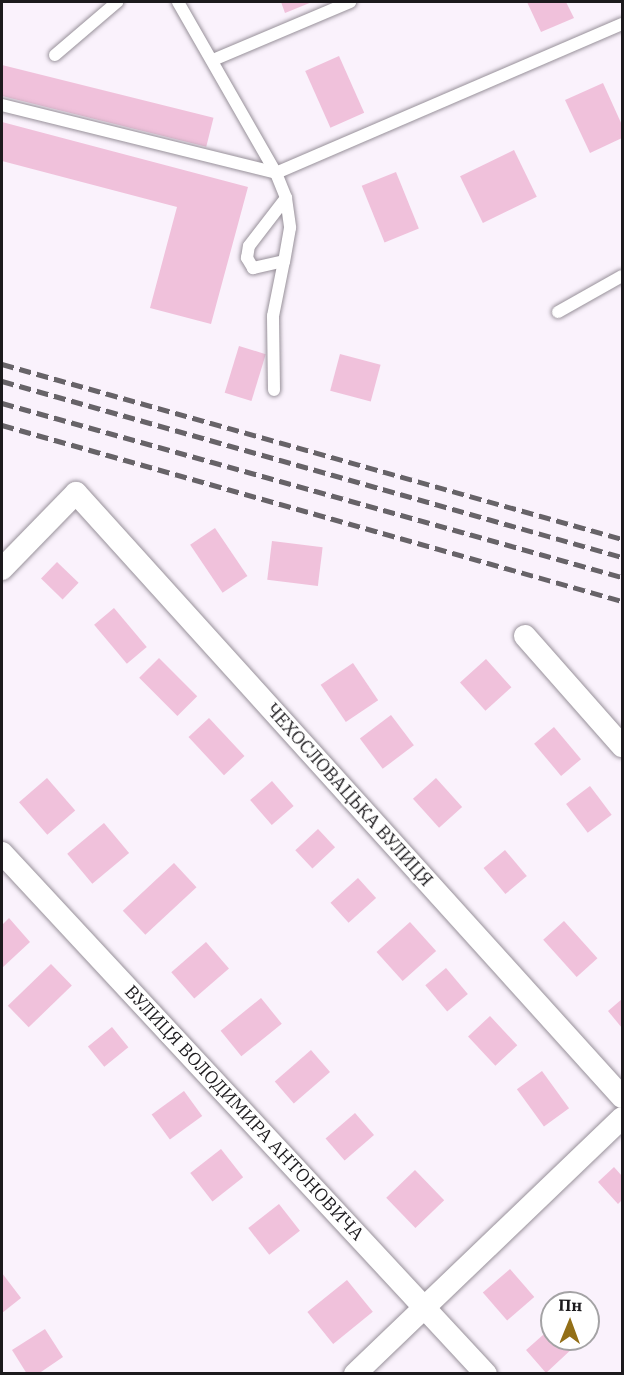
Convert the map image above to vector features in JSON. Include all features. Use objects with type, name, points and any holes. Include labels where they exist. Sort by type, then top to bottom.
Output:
[{"type":"street","name":"ЧЕХОСЛОВАЦЬКА ВУЛИЦЯ","points":[[2,569],[76,493],[622,1098]]},
{"type":"street","points":[[525,636],[622,746]]},
{"type":"street","name":"ВУЛИЦЯ ВОЛОДИМИРА АНТОНОВИЧА","points":[[2,853],[486,1374]]},
{"type":"street","points":[[355,1374],[622,1118]]},
{"type":"lane","points":[[56,55],[117,2]]},
{"type":"lane","points":[[178,2],[276,173],[286,198],[290,228],[273,316],[274,390]]},
{"type":"lane","points":[[213,60],[350,2]]},
{"type":"lane","points":[[2,105],[276,173],[622,24]]},
{"type":"lane","points":[[284,261],[253,268],[247,258],[249,246],[286,198]]},
{"type":"lane","points":[[558,312],[622,276]]},
{"type":"building","points":[[281,2],[312,2],[285,13]]},
{"type":"building","points":[[527,2],[566,2],[574,18],[541,32]]},
{"type":"building","points":[[339,56],[364,113],[330,128],[305,71]]},
{"type":"building","points":[[2,65],[214,118],[206,147],[2,96]]},
{"type":"building","points":[[603,83],[622,125],[622,138],[590,153],[565,100]]},
{"type":"building","points":[[2,122],[248,187],[211,324],[150,308],[177,207],[2,161]]},
{"type":"building","points":[[514,150],[537,197],[483,223],[460,176]]},
{"type":"building","points":[[396,172],[419,229],[385,242],[362,186]]},
{"type":"building","points":[[239,346],[266,354],[251,401],[225,393]]},
{"type":"building","points":[[340,354],[381,365],[371,402],[330,391]]},
{"type":"building","points":[[215,528],[247,576],[223,593],[190,545]]},
{"type":"building","points":[[272,541],[323,547],[318,586],[267,580]]},
{"type":"building","points":[[57,562],[79,583],[63,599],[41,579]]},
{"type":"building","points":[[114,608],[147,647],[127,664],[94,625]]},
{"type":"building","points":[[159,658],[197,696],[177,716],[139,678]]},
{"type":"building","points":[[486,659],[511,687],[485,711],[460,682]]},
{"type":"building","points":[[353,663],[378,700],[346,722],[321,685]]},
{"type":"building","points":[[391,715],[414,745],[383,769],[360,738]]},
{"type":"building","points":[[209,718],[244,756],[224,775],[189,737]]},
{"type":"building","points":[[554,727],[581,759],[561,776],[534,744]]},
{"type":"building","points":[[47,778],[75,810],[47,835],[19,802]]},
{"type":"building","points":[[436,778],[462,807],[439,828],[413,799]]},
{"type":"building","points":[[272,781],[294,806],[272,825],[250,800]]},
{"type":"building","points":[[590,786],[612,815],[588,833],[566,804]]},
{"type":"building","points":[[104,823],[129,853],[92,884],[67,854]]},
{"type":"building","points":[[318,829],[335,847],[312,868],[295,850]]},
{"type":"building","points":[[505,850],[527,876],[505,894],[484,868]]},
{"type":"building","points":[[174,863],[197,887],[145,935],[123,911]]},
{"type":"building","points":[[358,878],[376,898],[349,923],[331,903]]},
{"type":"building","points":[[9,918],[30,942],[2,968],[2,925]]},
{"type":"building","points":[[564,921],[597,958],[577,977],[543,940]]},
{"type":"building","points":[[410,922],[436,951],[403,981],[377,952]]},
{"type":"building","points":[[206,942],[229,968],[194,999],[171,972]]},
{"type":"building","points":[[51,964],[72,986],[29,1027],[8,1006]]},
{"type":"building","points":[[446,968],[468,994],[447,1011],[425,985]]},
{"type":"building","points":[[261,998],[282,1024],[241,1056],[221,1031]]},
{"type":"building","points":[[622,999],[622,1028],[608,1011]]},
{"type":"building","points":[[490,1016],[517,1045],[495,1066],[468,1036]]},
{"type":"building","points":[[112,1027],[128,1047],[104,1067],[88,1047]]},
{"type":"building","points":[[311,1050],[330,1072],[294,1103],[275,1081]]},
{"type":"building","points":[[542,1071],[569,1108],[544,1126],[517,1089]]},
{"type":"building","points":[[184,1091],[202,1116],[170,1140],[152,1115]]},
{"type":"building","points":[[355,1113],[374,1135],[345,1160],[326,1139]]},
{"type":"building","points":[[221,1149],[243,1177],[212,1201],[190,1173]]},
{"type":"building","points":[[614,1167],[622,1176],[622,1200],[618,1204],[598,1182]]},
{"type":"building","points":[[415,1170],[444,1200],[415,1228],[386,1198]]},
{"type":"building","points":[[279,1204],[300,1231],[269,1255],[248,1228]]},
{"type":"building","points":[[510,1269],[534,1297],[507,1321],[483,1293]]},
{"type":"building","points":[[2,1273],[21,1298],[2,1313]]},
{"type":"building","points":[[347,1280],[373,1312],[333,1344],[307,1312]]},
{"type":"building","points":[[45,1329],[63,1357],[38,1374],[27,1374],[12,1350]]},
{"type":"building","points":[[540,1338],[540,1351],[570,1351],[546,1373],[526,1350]]},
{"type":"railway","points":[[2,364],[622,539]]},
{"type":"railway","points":[[2,381],[622,557]]},
{"type":"railway","points":[[2,403],[622,577]]},
{"type":"railway","points":[[2,425],[622,601]]}]
